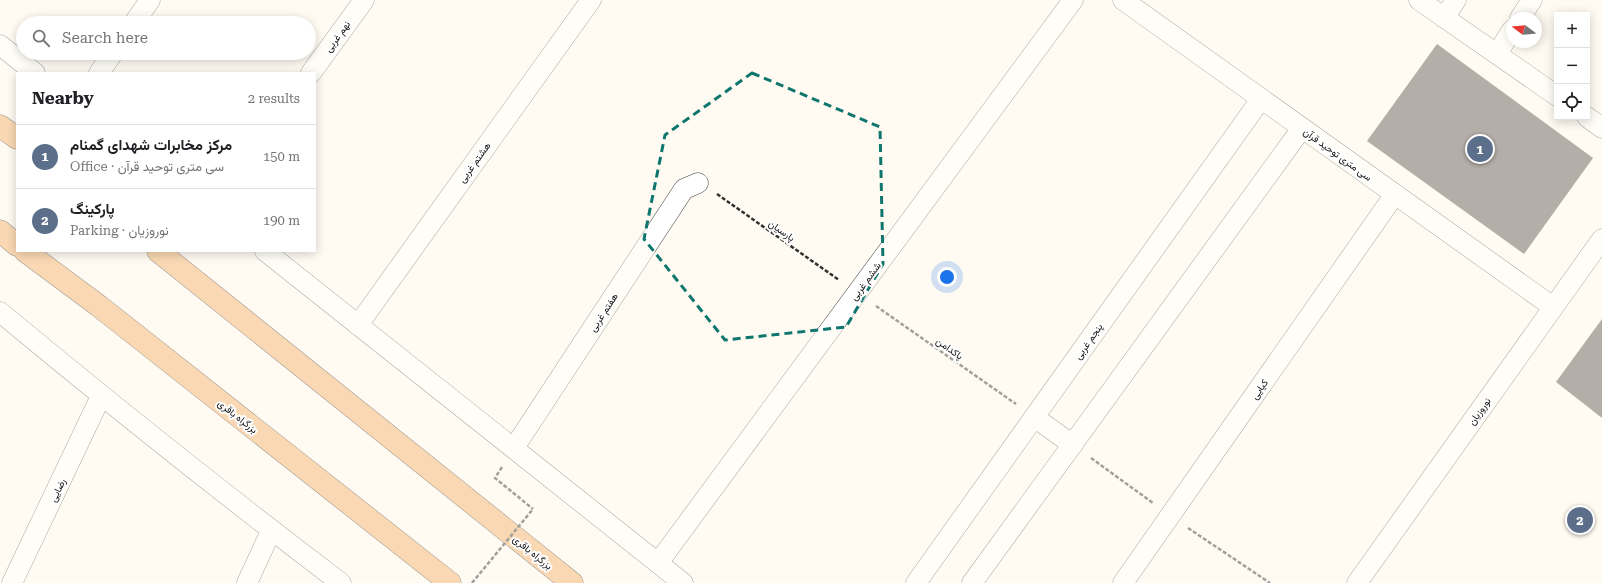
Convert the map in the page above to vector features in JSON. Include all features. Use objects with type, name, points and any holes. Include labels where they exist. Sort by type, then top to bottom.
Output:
[{"type":"highway","points":[[0,126],[16,137]]},
{"type":"highway","points":[[0,232],[16,244]]},
{"type":"highway","name":"بزرگراه باقری","points":[[28,252],[53,261],[99,306],[450,583]]},
{"type":"highway","name":"بزرگراه باقری","points":[[159,252],[572,583]]},
{"type":"street","points":[[139,16],[150,0]]},
{"type":"street","name":"نهم غربی","points":[[312,72],[364,0]]},
{"type":"street","name":"هشتم غربی","points":[[358,325],[591,0]]},
{"type":"street","name":"ششم غربی","points":[[658,563],[1073,0]]},
{"type":"street","name":"سی متری توحید قرآن","points":[[1123,0],[1553,308]]},
{"type":"street","points":[[1419,0],[1554,94]]},
{"type":"street","points":[[1444,18],[1456,0]]},
{"type":"street","points":[[1524,12],[1532,0]]},
{"type":"street","points":[[1496,54],[1506,39]]},
{"type":"street","points":[[0,45],[16,58]]},
{"type":"street","points":[[19,60],[34,72]]},
{"type":"street","points":[[99,72],[108,60]]},
{"type":"street","name":"پنجم غربی","points":[[916,583],[1261,98]]},
{"type":"street","points":[[1590,120],[1602,128]]},
{"type":"street","points":[[972,583],[1302,128]]},
{"type":"street","name":"هفتم غربی","points":[[514,448],[684,189],[698,183]]},
{"type":"street","name":"کیایی","points":[[1123,583],[1394,194]]},
{"type":"street","name":"نوروزیان","points":[[1357,583],[1602,239]]},
{"type":"street","points":[[265,252],[683,583]]},
{"type":"street","points":[[0,312],[101,396],[271,530],[341,583]]},
{"type":"street","name":"رضایی","points":[[12,583],[101,396]]},
{"type":"street","points":[[1034,417],[1073,445]]},
{"type":"street","points":[[247,583],[271,530]]},
{"type":"path","name":"پارسیان","points":[[698,183],[857,293]]},
{"type":"path","name":"پاکدامن","points":[[857,293],[1034,417]]},
{"type":"path","points":[[472,583],[533,509],[495,478]]},
{"type":"highlighted area","points":[[752,73],[880,127],[883,264],[846,327],[725,340],[644,239],[665,135]]},
{"type":"building","points":[[1437,44],[1593,158],[1524,254],[1367,141]]},
{"type":"building","points":[[1602,319],[1602,418],[1556,382]]},
{"type":"place","name":"مرکز مخابرات شهدای گمنام","points":[[1480,149]]},
{"type":"place","name":"پارکینگ","points":[[1580,520]]}]
